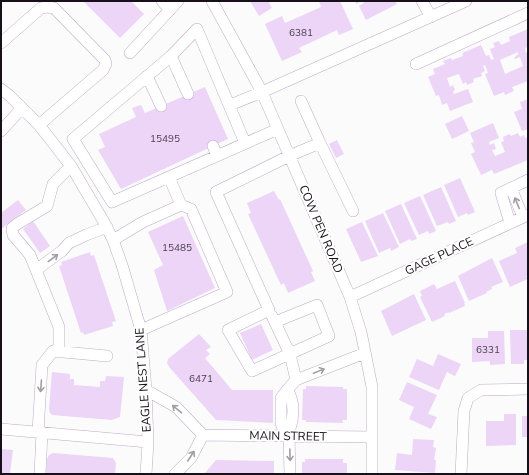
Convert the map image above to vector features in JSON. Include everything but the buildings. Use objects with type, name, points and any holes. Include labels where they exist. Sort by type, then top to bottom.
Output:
[{"type":"street","points":[[162,1],[170,10]]},
{"type":"street","points":[[130,53],[178,1]]},
{"type":"street","name":"COW PEN ROAD","points":[[212,1],[262,92],[350,296],[361,332],[372,387],[372,474]]},
{"type":"street","points":[[422,1],[431,17]]},
{"type":"street","points":[[230,106],[466,1]]},
{"type":"street","points":[[1,43],[41,8],[54,8],[105,60],[106,64],[104,70],[38,125]]},
{"type":"street","points":[[416,64],[528,13]]},
{"type":"street","points":[[112,202],[73,140],[171,56],[197,29],[245,144]]},
{"type":"street","points":[[171,56],[188,94]]},
{"type":"street","points":[[148,76],[161,106]]},
{"type":"street","name":"EAGLE NEST LANE","points":[[1,89],[38,125],[71,166],[98,211],[113,240],[126,277],[141,330],[146,390],[148,442],[146,474]]},
{"type":"street","points":[[301,101],[353,211]]},
{"type":"street","points":[[1,131],[22,108]]},
{"type":"street","points":[[98,211],[112,202],[169,177],[187,164],[215,151],[245,144],[278,129]]},
{"type":"street","points":[[296,380],[290,354],[274,322],[216,192],[320,143]]},
{"type":"street","points":[[40,474],[42,365],[56,352],[59,327],[30,255],[13,235],[12,228],[47,206],[53,184],[71,166]]},
{"type":"street","points":[[169,177],[180,205]]},
{"type":"street","points":[[510,223],[501,193],[528,180]]},
{"type":"street","points":[[511,188],[526,216]]},
{"type":"street","points":[[113,240],[143,222],[180,205],[191,209],[227,292],[141,330]]},
{"type":"street","name":"GAGE PLACE","points":[[350,296],[526,216]]},
{"type":"street","points":[[36,270],[62,251],[69,243],[107,227]]},
{"type":"street","points":[[269,310],[228,330],[252,371],[329,336],[316,305],[274,322]]},
{"type":"street","points":[[56,352],[107,356]]},
{"type":"street","points":[[290,474],[287,436],[292,423],[292,399],[287,390],[296,380],[365,353]]},
{"type":"street","points":[[461,474],[464,411],[468,398],[481,390],[528,389]]},
{"type":"street","points":[[146,390],[176,407],[203,435],[191,458],[175,474]]},
{"type":"street","points":[[1,429],[148,442]]},
{"type":"street","name":"MAIN STREET","points":[[203,435],[372,437]]}]
